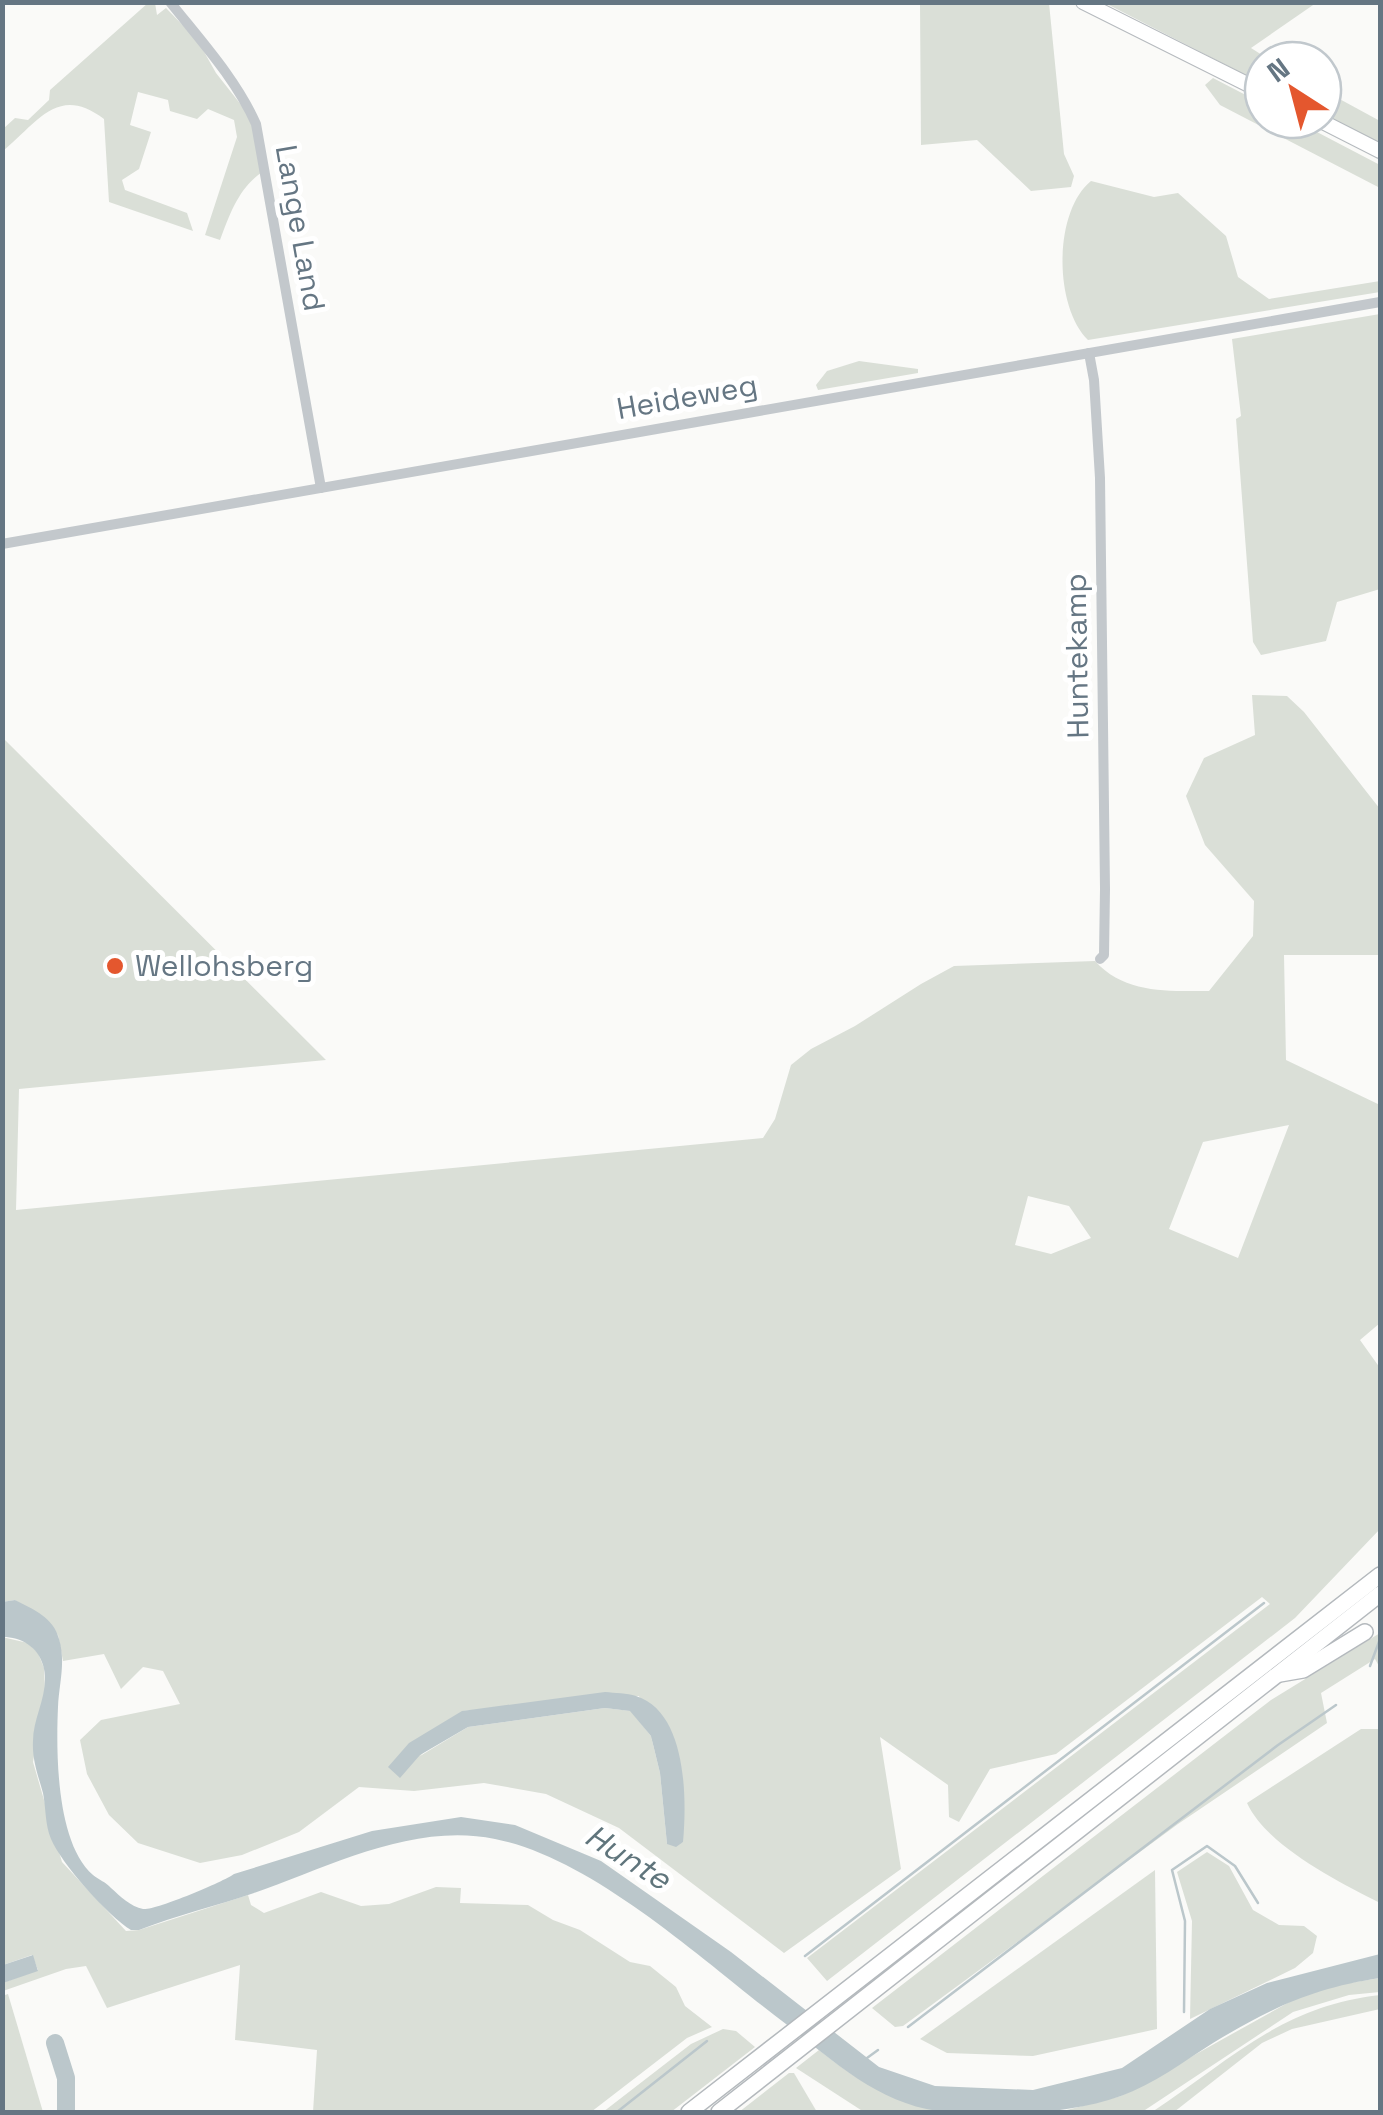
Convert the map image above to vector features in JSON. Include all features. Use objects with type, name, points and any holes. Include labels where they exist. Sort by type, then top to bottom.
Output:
[{"type":"highway","points":[[689,2112],[1380,1575]]},
{"type":"highway","points":[[719,2112],[1380,1594]]},
{"type":"highway","points":[[1276,1675],[1303,1670],[1365,1632]]},
{"type":"main road","points":[[1083,2],[1243,82]]},
{"type":"main road","points":[[1343,132],[1380,151]]},
{"type":"street","name":"Lange Land","points":[[170,2],[215,58],[248,105],[256,124],[322,488]]},
{"type":"street","name":"Heideweg","points":[[2,544],[1380,302]]},
{"type":"street","name":"Huntekamp","points":[[1089,353],[1100,478],[1105,888],[1104,955],[1100,958]]},
{"type":"shaded area","points":[[148,3],[155,3],[157,15],[166,8],[198,41],[216,73],[253,120],[262,172],[241,194],[220,240],[205,235],[237,137],[234,120],[208,109],[197,119],[170,111],[168,100],[138,92],[130,125],[151,132],[139,169],[122,180],[125,190],[187,213],[193,231],[109,202],[104,119],[88,109],[74,105],[49,111],[3,151],[3,129],[15,118],[28,120],[49,100],[50,90]]},
{"type":"shaded area","points":[[920,3],[1049,3],[1064,154],[1074,176],[1071,187],[1031,191],[977,140],[921,145]]},
{"type":"shaded area","points":[[1105,3],[1316,3],[1263,40],[1243,40],[1243,74]]},
{"type":"shaded area","points":[[1213,78],[1243,94],[1243,117],[1220,105],[1205,85]]},
{"type":"shaded area","points":[[1343,101],[1380,121],[1380,145],[1343,126]]},
{"type":"shaded area","points":[[1287,140],[1332,140],[1380,165],[1380,188]]},
{"type":"shaded area","points":[[1091,181],[1154,197],[1178,193],[1226,236],[1238,277],[1269,299],[1380,281],[1380,292],[1088,340],[1069,306],[1063,260],[1070,214]]},
{"type":"shaded area","points":[[1380,314],[1380,589],[1337,602],[1326,641],[1261,655],[1253,642],[1236,419],[1241,416],[1232,339]]},
{"type":"shaded area","points":[[859,361],[918,369],[918,373],[818,390],[816,385],[827,371]]},
{"type":"shaded area","points":[[1252,695],[1287,696],[1380,809],[1380,955],[1284,955],[1286,1060],[1380,1105],[1380,1323],[1360,1340],[1380,1368],[1380,1529],[1295,1618],[827,1981],[807,1958],[1270,1604],[1262,1597],[1056,1754],[990,1769],[959,1822],[949,1817],[948,1785],[880,1737],[901,1869],[784,1953],[619,1828],[546,1794],[484,1783],[414,1791],[359,1787],[299,1832],[242,1855],[200,1863],[138,1843],[109,1815],[87,1774],[80,1740],[101,1720],[180,1704],[163,1671],[143,1667],[121,1689],[104,1654],[63,1661],[58,1635],[15,1600],[3,1602],[2,737],[326,1060],[19,1089],[16,1210],[763,1138],[775,1119],[791,1065],[811,1049],[954,966],[1095,961],[1133,985],[1209,991],[1253,936],[1254,901],[1205,845],[1186,796],[1204,758],[1255,735]],"holes":[[[1289,1125],[1238,1258],[1169,1229],[1203,1142]],[[1028,1196],[1069,1206],[1091,1238],[1051,1254],[1015,1245]],[[639,1696],[683,1842],[667,1844],[660,1773],[651,1736],[631,1711],[605,1708],[468,1727],[420,1756],[463,1711]]]},
{"type":"shaded area","points":[[15,1600],[48,1620],[59,1639],[62,1665],[58,1771],[72,1842],[93,1875],[139,1908],[160,1905],[234,1874],[372,1831],[461,1817],[515,1825],[601,1861],[731,1952],[879,2067],[935,2086],[1033,2090],[1122,2068],[1210,2009],[1267,1983],[1380,1954],[1380,1978],[1334,1987],[1254,2019],[1157,2079],[1121,2096],[1058,2110],[971,2113],[925,2109],[861,2081],[610,1890],[533,1850],[495,1839],[464,1835],[402,1842],[240,1898],[131,1930],[86,1888],[49,1834],[33,1748],[45,1675],[33,1648],[3,1637],[2,1602]]},
{"type":"shaded area","points":[[1380,1633],[1380,1668],[1375,1659],[1321,1693],[1327,1723],[1178,1824],[903,2026],[895,2027],[872,2008],[1271,1700]]},
{"type":"shaded area","points":[[2,1637],[28,1643],[38,1653],[44,1668],[45,1689],[33,1762],[62,1862],[126,1931],[248,1895],[251,1905],[264,1913],[321,1892],[361,1906],[389,1904],[436,1887],[461,1888],[460,1903],[528,1905],[580,1930],[630,1962],[650,1966],[676,1987],[685,2006],[712,2027],[687,2038],[591,2112],[313,2112],[317,2050],[235,2040],[240,1965],[107,2008],[86,1966],[3,1991],[2,1983],[38,1970],[32,1955],[3,1965]]},
{"type":"shaded area","points":[[605,1692],[632,1695],[653,1705],[674,1738],[685,1803],[683,1842],[676,1847],[667,1844],[660,1773],[651,1736],[630,1711],[605,1708],[468,1727],[420,1755],[400,1778],[388,1767],[409,1743],[462,1711]]},
{"type":"shaded area","points":[[1361,1729],[1380,1729],[1380,1903],[1287,1848],[1270,1834],[1247,1803]]},
{"type":"shaded area","points":[[1207,1852],[1229,1866],[1253,1910],[1279,1925],[1304,1926],[1317,1936],[1313,1953],[1295,1968],[1190,2019],[1192,1921],[1177,1872]]},
{"type":"shaded area","points":[[1155,1870],[1157,2029],[1033,2056],[947,2053],[920,2039]]},
{"type":"shaded area","points":[[33,1955],[38,1971],[3,1983],[3,1965]]},
{"type":"shaded area","points":[[1380,1978],[1380,1992],[1349,1995],[1293,2012],[1142,2112],[1059,2112],[1121,2096],[1300,1996]]},
{"type":"shaded area","points":[[8,1994],[43,2112],[3,2112],[2,1996]]},
{"type":"shaded area","points":[[1380,1995],[1380,2009],[1292,2029],[1262,2043],[1174,2112],[1152,2112],[1285,2023],[1345,2001]]},
{"type":"shaded area","points":[[723,2029],[736,2031],[755,2047],[671,2112],[603,2112],[691,2044]]},
{"type":"shaded area","points":[[819,2050],[879,2090],[948,2112],[864,2112],[796,2068]]},
{"type":"shaded area","points":[[794,2073],[817,2112],[739,2112]]},
{"type":"waterway","points":[[805,1956],[1264,1603]]},
{"type":"waterway","points":[[1370,1666],[1380,1639]]},
{"type":"waterway","points":[[908,2027],[1336,1705]]},
{"type":"waterway","points":[[1184,2012],[1185,1921],[1172,1870],[1207,1846],[1235,1866],[1258,1903]]},
{"type":"waterway","points":[[617,2112],[707,2041]]},
{"type":"waterway","points":[[55,2043],[66,2078],[66,2112]]},
{"type":"waterway","points":[[867,2058],[878,2050]]},
{"type":"place","name":"Wellohsberg","points":[[115,966]]},
{"type":"water label","name":"Hunte","points":[[628,1857]]}]
